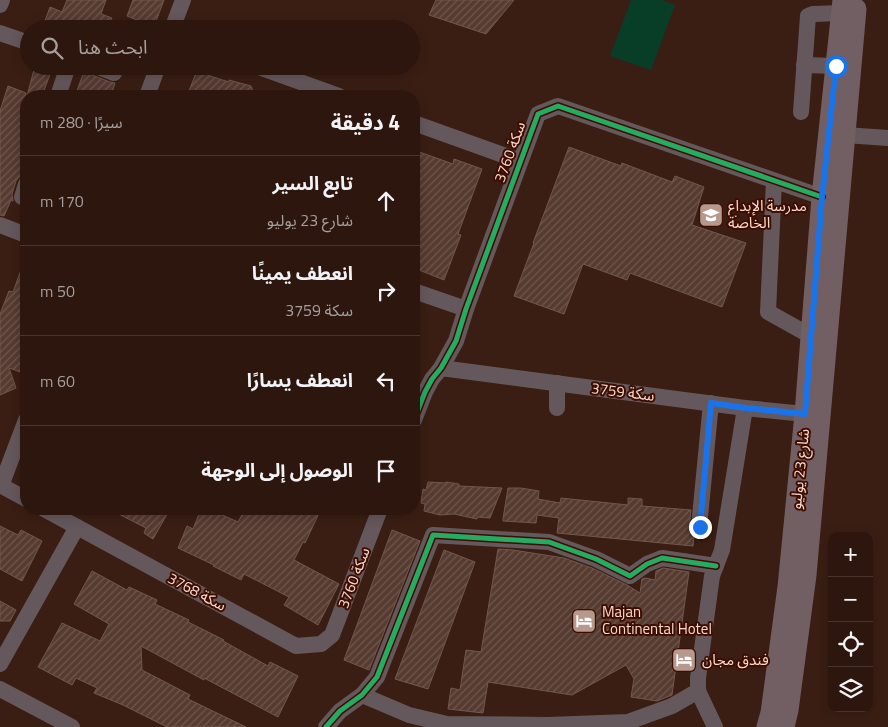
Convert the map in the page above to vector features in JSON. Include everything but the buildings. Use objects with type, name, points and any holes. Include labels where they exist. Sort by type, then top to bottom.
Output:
[{"type":"main road","name":"شارع 23 يوليو","points":[[767,727],[771,712],[788,587],[805,414],[822,197],[836,66],[847,4]]},
{"type":"main road","name":"شارع 23 يوليو","points":[[784,727],[788,710],[806,575],[845,135],[847,4]]},
{"type":"street","points":[[0,5],[2,0]]},
{"type":"street","points":[[175,20],[183,0]]},
{"type":"street","points":[[801,112],[808,16],[847,4]]},
{"type":"street","points":[[0,33],[20,40]]},
{"type":"street","points":[[804,65],[836,66]]},
{"type":"street","points":[[60,90],[65,75]]},
{"type":"street","points":[[149,90],[155,75]]},
{"type":"street","points":[[281,75],[322,90]]},
{"type":"street","name":"سكة 3760","points":[[420,405],[432,379],[441,368],[456,341],[538,114],[558,106],[822,197]]},
{"type":"street","points":[[420,125],[520,162]]},
{"type":"street","points":[[845,135],[888,138]]},
{"type":"street","points":[[774,181],[768,312],[811,336]]},
{"type":"street","points":[[0,225],[20,232]]},
{"type":"street","points":[[420,293],[466,309]]},
{"type":"street","name":"سكة 3759","points":[[441,368],[805,414]]},
{"type":"street","points":[[557,383],[557,408]]},
{"type":"street","points":[[700,527],[711,403]]},
{"type":"street","points":[[715,727],[698,691],[698,678],[712,576],[722,550],[746,408]]},
{"type":"street","points":[[20,435],[0,486],[20,496]]},
{"type":"street","name":"سكة 3768","points":[[55,515],[296,646],[321,644]]},
{"type":"street","name":"سكة 3760","points":[[321,644],[332,635],[378,515]]},
{"type":"street","points":[[0,664],[77,527]]},
{"type":"street","points":[[326,727],[340,711],[362,695],[376,677],[433,534],[549,542],[596,559],[630,576],[647,564],[662,558],[716,566]]},
{"type":"street","points":[[0,689],[72,727]]},
{"type":"street","points":[[362,695],[409,714],[447,724],[548,725],[628,722],[672,706],[698,691]]},
{"type":"green space","points":[[631,0],[662,0],[675,5],[651,70],[610,56]]},
{"type":"cycle path","points":[[420,405],[432,379],[441,368],[456,341],[538,114],[558,106],[822,197]]},
{"type":"cycle path","points":[[326,727],[340,711],[362,695],[377,677],[433,535],[549,542],[596,559],[630,576],[647,564],[662,558],[716,566]]},
{"type":"place","name":"مدرسة الإبداع الخاصة","points":[[711,215]]},
{"type":"place","name":"Majan Continental Hotel","points":[[584,621]]},
{"type":"place","name":"فندق مجان","points":[[684,660]]},
{"type":"route","points":[[700,527],[711,403],[805,414],[822,197],[836,66]]}]
